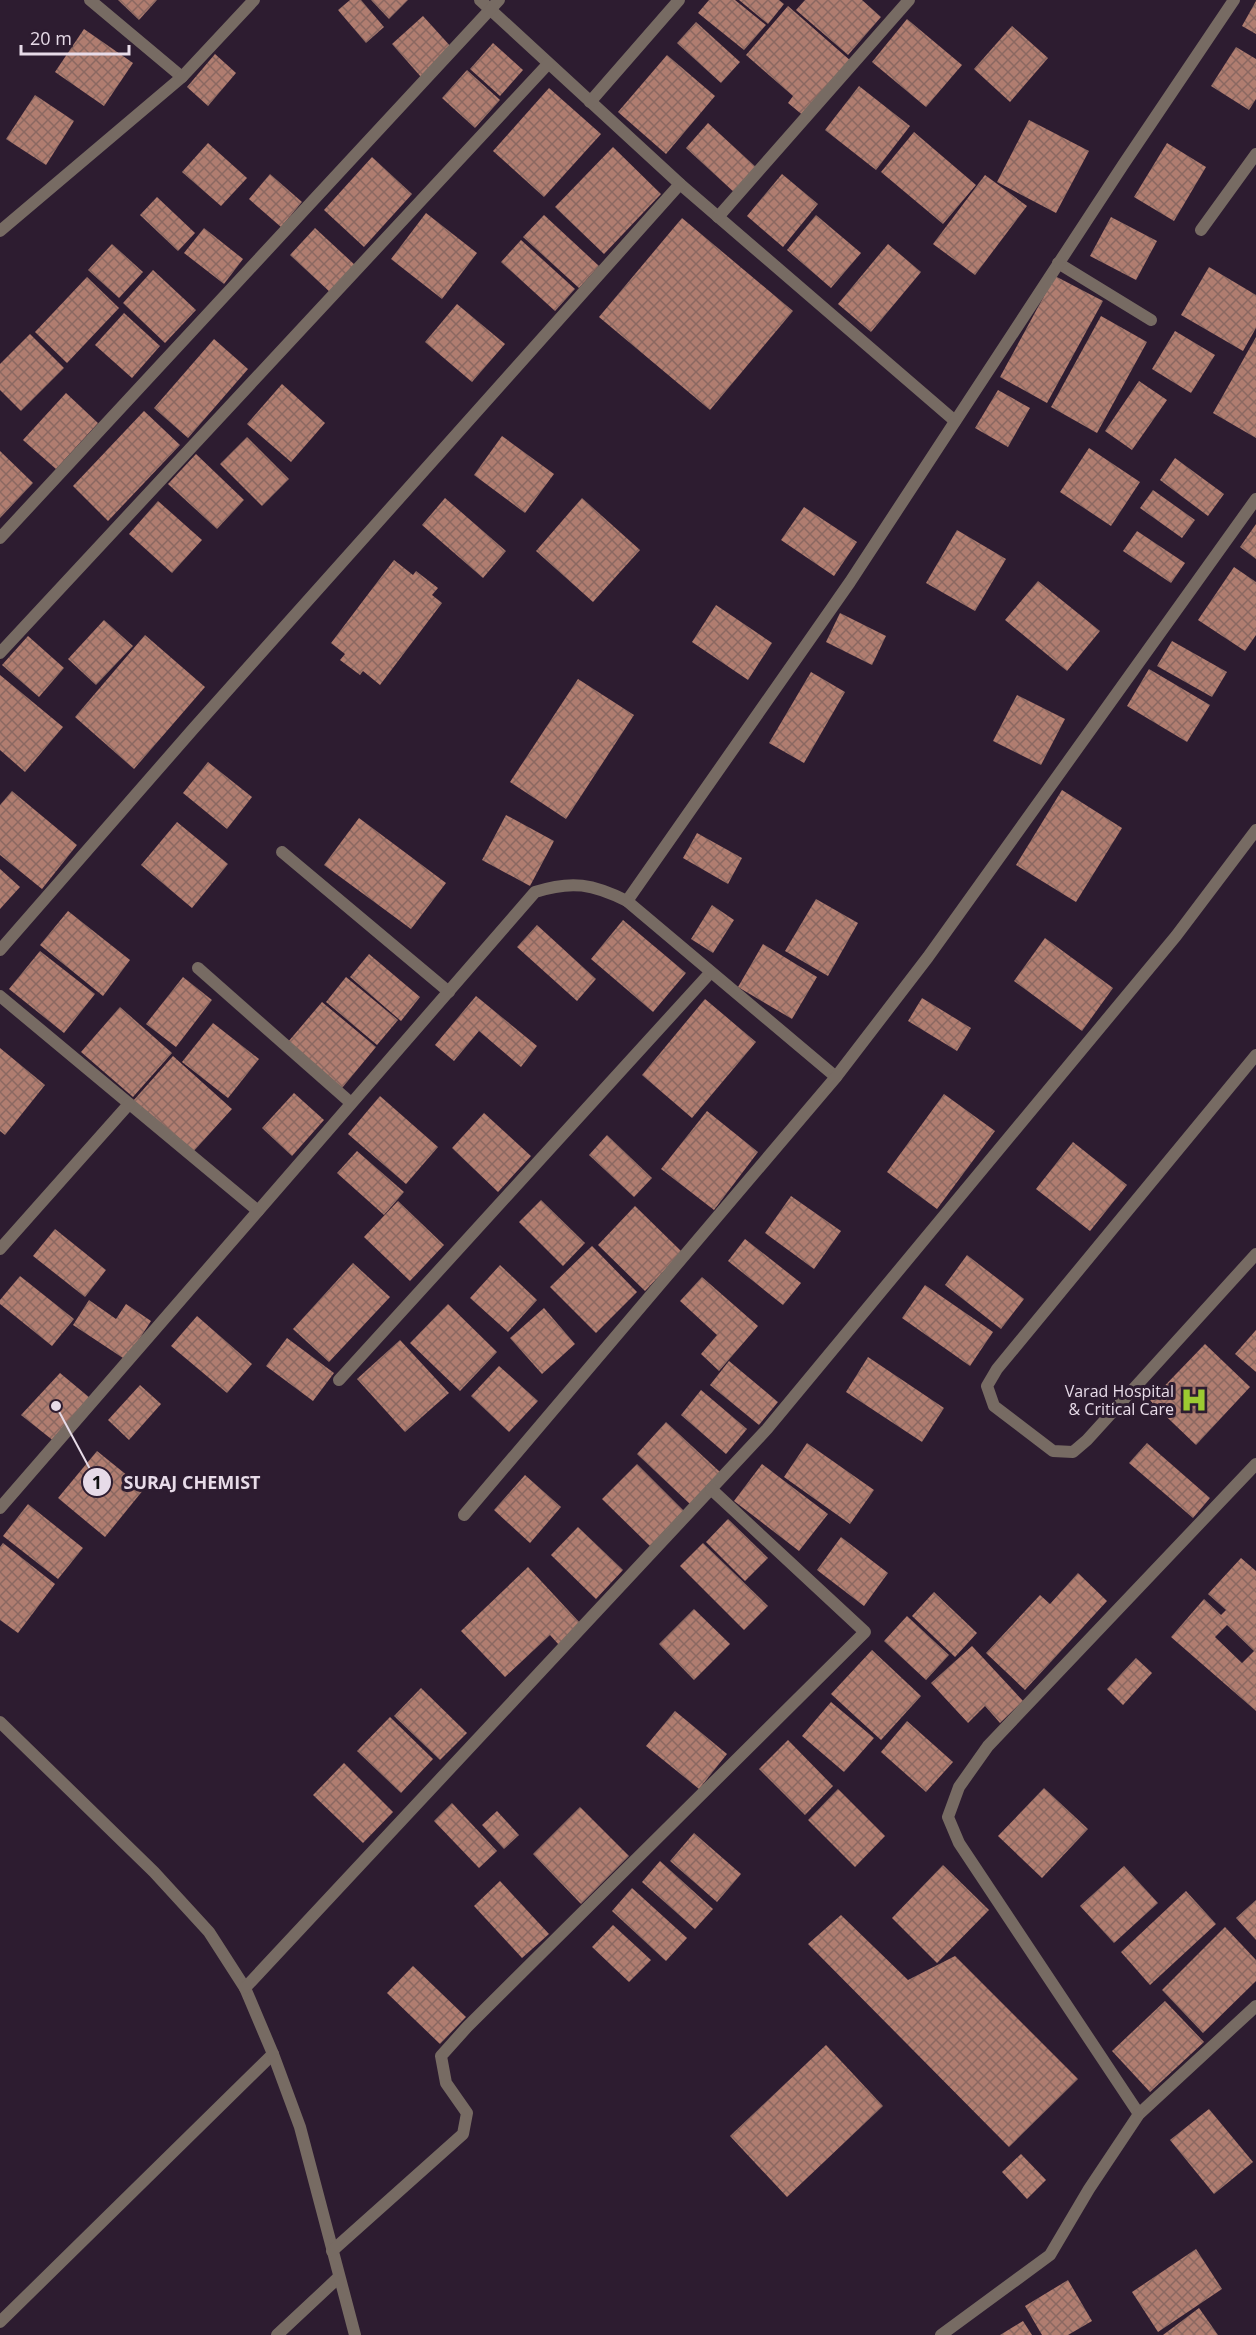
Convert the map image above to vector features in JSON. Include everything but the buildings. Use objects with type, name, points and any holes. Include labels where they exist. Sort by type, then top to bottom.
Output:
[{"type":"street","points":[[90,0],[182,77]]},
{"type":"street","points":[[0,231],[182,77],[254,0]]},
{"type":"street","points":[[480,0],[495,5],[548,64],[680,184],[955,421]]},
{"type":"street","points":[[590,102],[679,0]]},
{"type":"street","points":[[718,217],[909,0]]},
{"type":"street","points":[[627,901],[850,582],[1058,263],[1234,0]]},
{"type":"street","points":[[0,538],[495,5]]},
{"type":"street","points":[[0,653],[548,64]]},
{"type":"street","points":[[1201,230],[1256,154]]},
{"type":"street","points":[[0,950],[202,719],[680,184]]},
{"type":"street","points":[[1058,263],[1151,320]]},
{"type":"street","points":[[464,1515],[836,1077],[928,957],[1256,499]]},
{"type":"street","points":[[245,1988],[767,1429],[1176,936],[1256,830]]},
{"type":"street","points":[[282,852],[449,992]]},
{"type":"street","points":[[0,1508],[535,892],[559,885],[580,885],[603,889],[627,901],[836,1077]]},
{"type":"street","points":[[198,969],[351,1103]]},
{"type":"street","points":[[339,1380],[710,973]]},
{"type":"street","points":[[0,996],[258,1211]]},
{"type":"street","points":[[1256,1055],[997,1369],[987,1386],[994,1406],[1053,1451],[1073,1452],[1087,1440],[1256,1254]]},
{"type":"street","points":[[0,1249],[129,1104]]},
{"type":"street","points":[[1139,2114],[959,1843],[948,1817],[959,1787],[988,1746],[1256,1464]]},
{"type":"street","points":[[333,2251],[463,2134],[467,2113],[446,2083],[441,2056],[484,2010],[865,1632],[711,1489]]},
{"type":"street","points":[[0,1722],[186,1906],[209,1932],[245,1988],[300,2127],[355,2335]]},
{"type":"street","points":[[941,2335],[1050,2255],[1089,2189],[1139,2114],[1256,2006]]},
{"type":"street","points":[[0,2322],[273,2054]]},
{"type":"street","points":[[277,2335],[339,2277]]},
{"type":"place","name":"Varad Hospital & Critical Care","points":[[1194,1400]]},
{"type":"place","name":"SURAJ CHEMIST","points":[[56,1406]]}]
